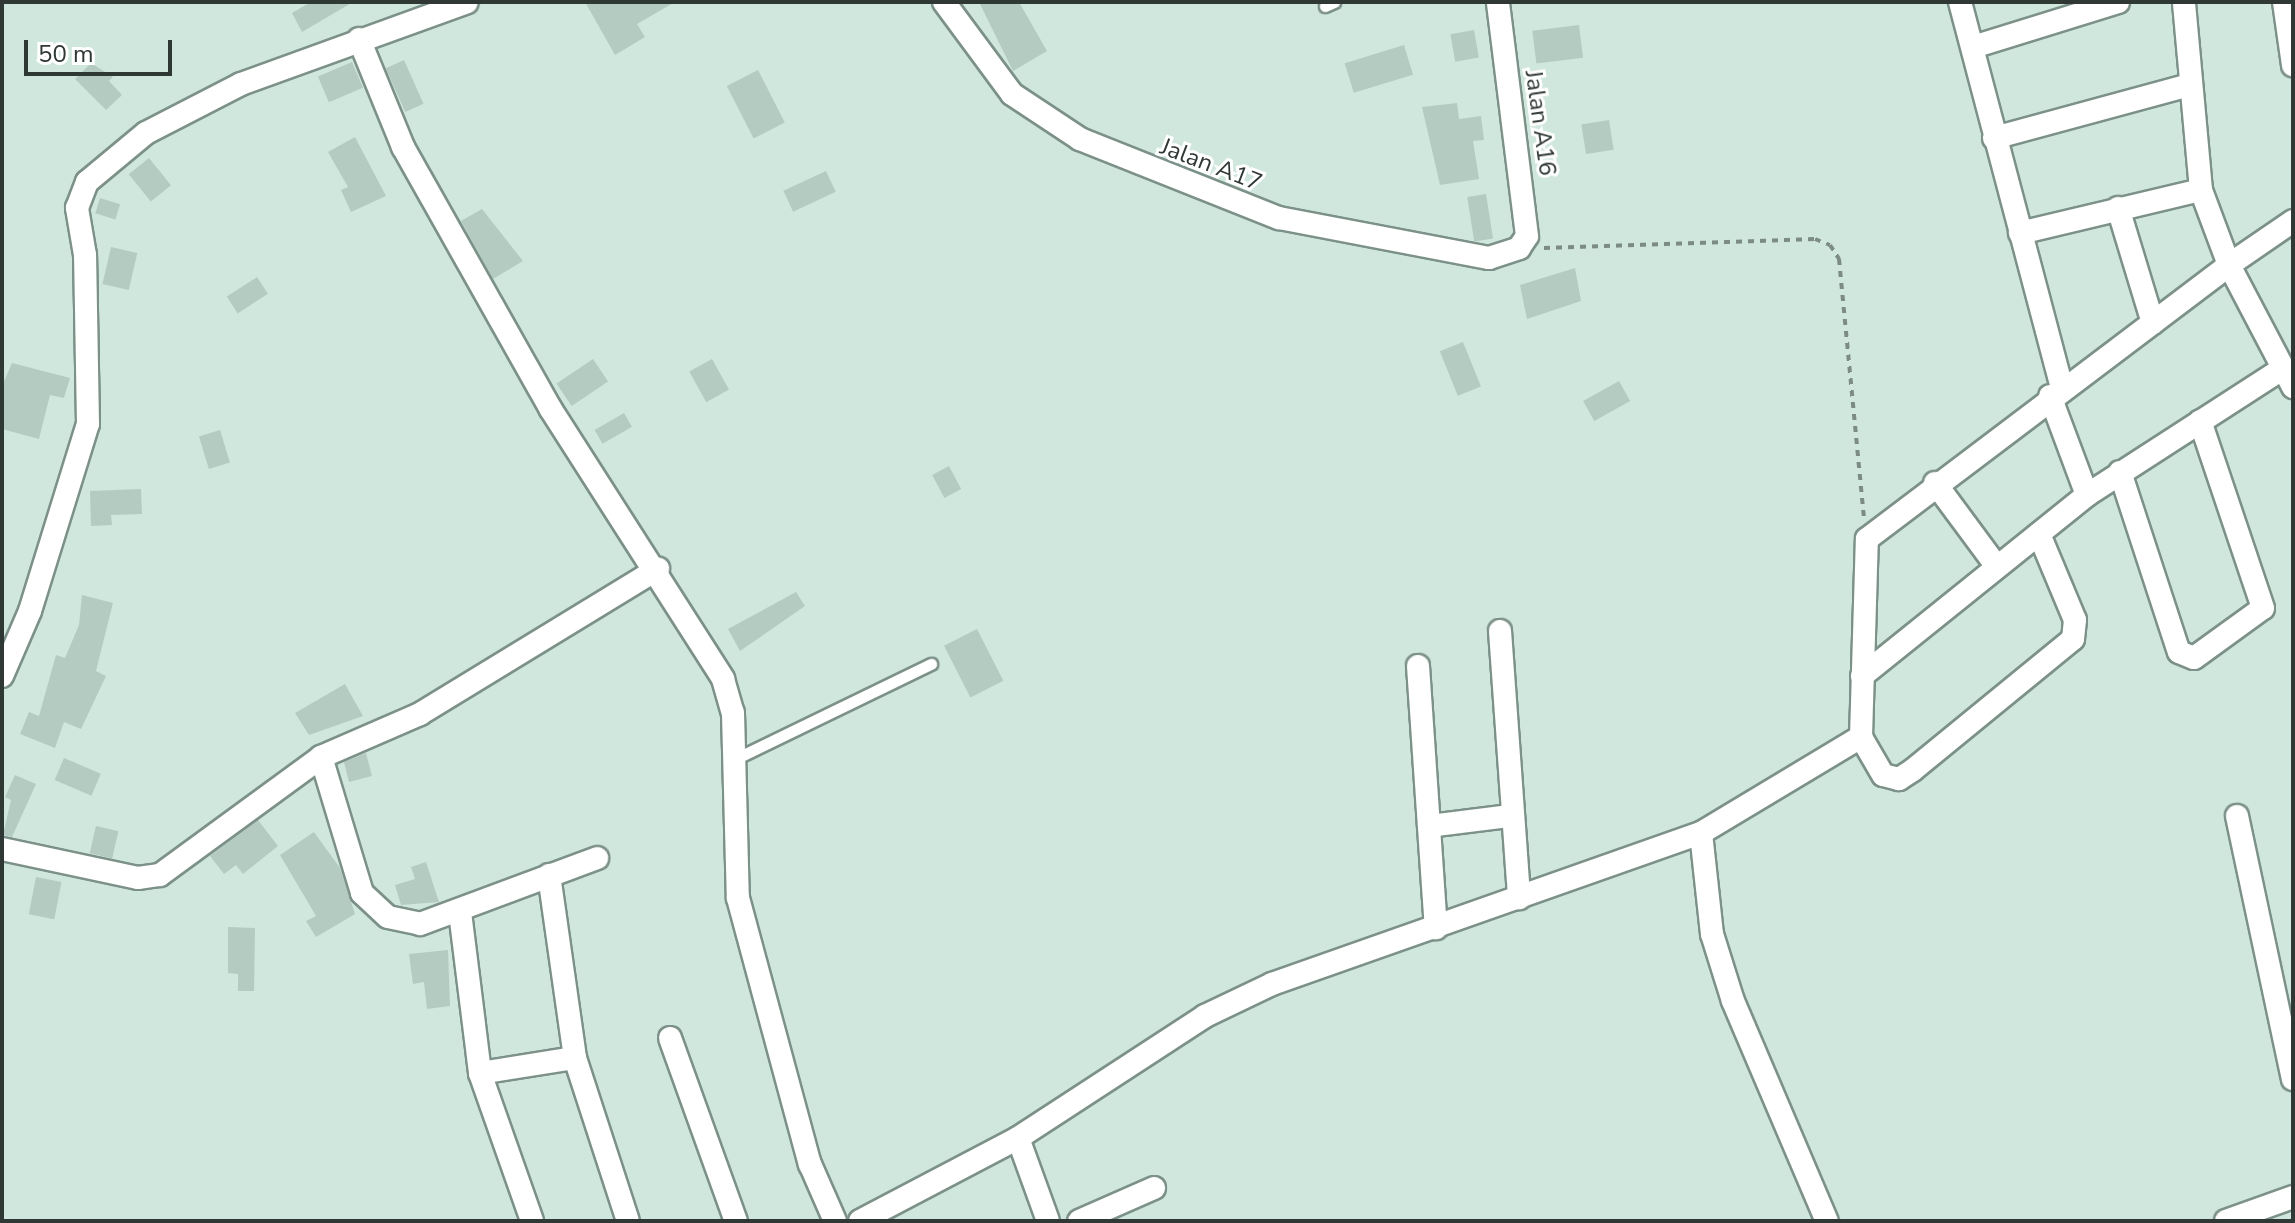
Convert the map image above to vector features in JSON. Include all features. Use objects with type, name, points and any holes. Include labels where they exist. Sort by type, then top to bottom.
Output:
[{"type":"street","points":[[2,676],[9,636],[88,424],[85,255],[77,208],[87,182],[146,133],[241,84],[467,2]]},
{"type":"street","name":"Jalan A17","points":[[944,2],[995,76],[1032,112],[1182,186],[1279,218],[1442,251],[1489,258],[1519,248]]},
{"type":"street","name":"Jalan A16","points":[[1498,2],[1527,223],[1519,248]]},
{"type":"street","points":[[1960,2],[2020,233],[2056,392],[2087,495]]},
{"type":"street","points":[[1973,47],[2118,2]]},
{"type":"street","points":[[1862,676],[1995,564],[2039,534],[2087,495],[2200,421],[2288,378],[2229,265],[2201,190],[2189,85],[2184,2]]},
{"type":"street","points":[[2284,2],[2293,65]]},
{"type":"street","points":[[359,39],[418,174],[550,408],[658,569],[723,679],[735,759],[738,898],[810,1164],[835,1221]]},
{"type":"street","points":[[1994,138],[2189,85]]},
{"type":"street","points":[[2020,233],[2201,190]]},
{"type":"street","points":[[2118,208],[2153,323]]},
{"type":"street","points":[[2039,534],[2075,620],[2073,639],[1899,779],[1883,775],[1861,737],[1867,539],[1935,483],[2056,392],[2293,221]]},
{"type":"street","points":[[2120,472],[2179,652],[2194,658],[2258,615],[2263,600],[2200,421]]},
{"type":"street","points":[[1935,483],[1995,564]]},
{"type":"street","points":[[2,849],[149,878],[321,757],[420,714],[658,569]]},
{"type":"street","points":[[1500,631],[1509,816],[1519,898]]},
{"type":"street","points":[[1418,666],[1436,928]]},
{"type":"street","points":[[860,1221],[1018,1138],[1205,1016],[1436,928],[1701,833],[1861,737]]},
{"type":"street","points":[[321,757],[362,893],[375,911],[420,924],[460,912],[597,858]]},
{"type":"street","points":[[1429,826],[1509,816]]},
{"type":"street","points":[[2237,816],[2286,1019],[2293,1079]]},
{"type":"street","points":[[1701,833],[1712,934],[1733,1001],[1827,1221]]},
{"type":"street","points":[[549,875],[575,1058],[628,1221]]},
{"type":"street","points":[[460,912],[480,1073],[532,1221]]},
{"type":"street","points":[[670,1038],[736,1221]]},
{"type":"street","points":[[480,1073],[575,1058]]},
{"type":"street","points":[[1018,1138],[1048,1221]]},
{"type":"street","points":[[1079,1221],[1154,1188]]},
{"type":"street","points":[[2226,1221],[2293,1197]]},
{"type":"lane","points":[[735,759],[931,664]]},
{"type":"path","points":[[1519,248],[1830,245],[1839,259],[1839,323],[1867,539]]},
{"type":"building","points":[[311,2],[353,2],[302,32],[292,13]]},
{"type":"building","points":[[585,2],[675,2],[637,24],[645,37],[615,55]]},
{"type":"building","points":[[979,2],[1019,2],[1047,51],[1013,71]]},
{"type":"building","points":[[1579,25],[1583,58],[1536,63],[1532,31]]},
{"type":"building","points":[[1474,30],[1479,58],[1455,62],[1450,34]]},
{"type":"building","points":[[1404,45],[1413,75],[1354,93],[1345,63]]},
{"type":"building","points":[[404,60],[424,104],[405,112],[386,68]]},
{"type":"building","points":[[352,62],[363,88],[329,102],[318,76]]},
{"type":"building","points":[[91,63],[113,77],[109,81],[122,95],[106,110],[75,79]]},
{"type":"building","points":[[758,70],[785,123],[754,138],[727,86]]},
{"type":"building","points":[[1457,103],[1459,119],[1481,116],[1484,140],[1473,141],[1479,179],[1440,185],[1422,107]]},
{"type":"building","points":[[1609,120],[1614,150],[1586,154],[1581,124]]},
{"type":"building","points":[[355,137],[386,196],[351,212],[341,190],[348,187],[328,152]]},
{"type":"building","points":[[149,158],[171,185],[151,202],[129,174]]},
{"type":"building","points":[[826,171],[836,192],[793,212],[783,191]]},
{"type":"building","points":[[1486,194],[1493,238],[1474,241],[1467,197]]},
{"type":"building","points":[[100,198],[120,204],[115,219],[95,213]]},
{"type":"building","points":[[482,209],[523,261],[493,279],[461,221]]},
{"type":"building","points":[[111,247],[137,253],[129,290],[102,284]]},
{"type":"building","points":[[1575,268],[1581,301],[1527,319],[1520,285]]},
{"type":"building","points":[[257,277],[268,294],[238,313],[227,297]]},
{"type":"building","points":[[1463,342],[1481,387],[1458,396],[1440,351]]},
{"type":"building","points":[[593,359],[608,381],[572,406],[557,384]]},
{"type":"building","points":[[712,359],[729,390],[706,402],[689,372]]},
{"type":"building","points":[[12,363],[70,378],[64,398],[50,395],[39,439],[2,429],[2,386]]},
{"type":"building","points":[[1619,381],[1630,401],[1594,421],[1583,401]]},
{"type":"building","points":[[624,413],[632,427],[603,444],[595,430]]},
{"type":"building","points":[[220,430],[230,463],[209,469],[199,436]]},
{"type":"building","points":[[949,466],[961,489],[944,498],[932,475]]},
{"type":"building","points":[[141,489],[142,514],[111,515],[112,525],[91,526],[90,491]]},
{"type":"building","points":[[796,592],[805,606],[740,651],[728,629]]},
{"type":"building","points":[[82,595],[113,603],[96,671],[106,676],[81,729],[64,722],[55,748],[20,734],[29,712],[39,716],[56,655],[65,658],[79,625]]},
{"type":"building","points":[[977,629],[1003,681],[970,697],[944,646]]},
{"type":"building","points":[[345,684],[363,716],[309,735],[295,713]]},
{"type":"building","points":[[366,753],[372,776],[349,782],[344,762]]},
{"type":"building","points":[[64,758],[101,774],[91,796],[55,780]]},
{"type":"building","points":[[15,775],[36,784],[12,837],[3,835],[11,800],[5,797]]},
{"type":"building","points":[[258,820],[278,846],[243,874],[236,865],[224,874],[210,856]]},
{"type":"building","points":[[96,826],[118,831],[112,858],[90,853]]},
{"type":"building","points":[[314,832],[340,868],[355,914],[316,937],[306,921],[316,916],[280,855]]},
{"type":"building","points":[[426,862],[439,902],[401,905],[395,885],[415,879],[411,867]]},
{"type":"building","points":[[36,877],[62,882],[54,919],[29,914]]},
{"type":"building","points":[[228,927],[255,928],[254,991],[238,991],[238,974],[228,973]]},
{"type":"building","points":[[448,950],[450,1006],[427,1009],[424,982],[413,984],[409,954]]}]
